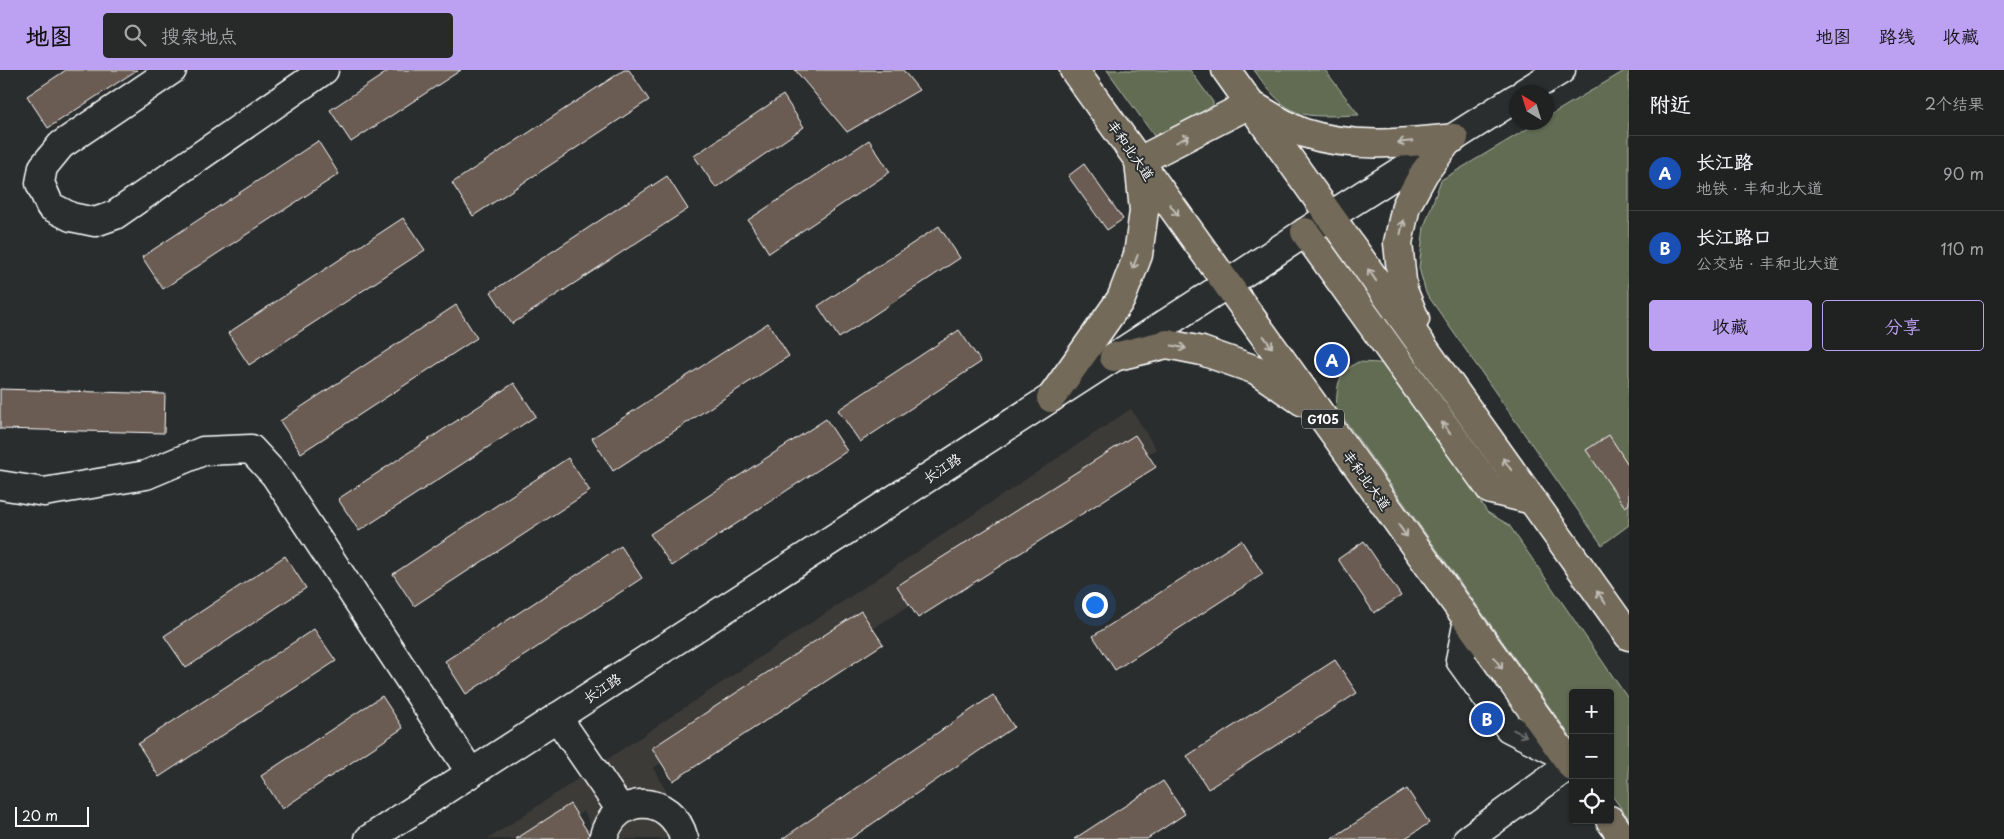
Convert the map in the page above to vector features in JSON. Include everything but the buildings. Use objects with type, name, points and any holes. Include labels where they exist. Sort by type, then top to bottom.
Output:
[{"type":"highway","name":"丰和北大道","points":[[1074,70],[1569,763]]},
{"type":"highway","points":[[1226,70],[1629,636]]},
{"type":"highway","points":[[1051,398],[1121,300],[1138,255],[1144,211],[1139,162],[1250,104]]},
{"type":"highway","points":[[1250,104],[1303,133],[1350,144],[1451,139]]},
{"type":"highway","points":[[1431,357],[1403,290],[1398,243],[1406,206],[1424,173],[1451,139]]},
{"type":"highway","points":[[1305,232],[1491,490],[1532,500]]},
{"type":"highway","points":[[1114,357],[1167,344],[1202,352],[1256,370],[1321,416]]},
{"type":"highway","points":[[1613,824],[1624,839]]},
{"type":"street","points":[[172,70],[61,145],[43,167],[40,183],[50,206],[71,217],[95,222],[115,214],[324,70]]},
{"type":"street","points":[[1536,85],[1560,70]]},
{"type":"street","name":"长江路","points":[[369,839],[1305,232],[1509,102]]},
{"type":"street","points":[[0,485],[44,492],[146,475],[203,451],[251,450],[275,475],[471,773]]},
{"type":"street","points":[[557,717],[621,810]]},
{"type":"street","points":[[1468,839],[1569,763]]},
{"type":"street","points":[[603,839],[611,819],[621,810],[634,805],[648,804],[662,807],[673,815],[681,827],[684,839]]},
{"type":"shaded area","points":[[1131,409],[1156,449],[653,768],[693,839],[597,839],[584,811],[542,839],[488,839]]},
{"type":"green space","points":[[1107,70],[1190,70],[1213,102],[1212,116],[1162,147]]},
{"type":"green space","points":[[1254,70],[1325,70],[1359,115],[1316,116],[1294,111],[1276,98]]},
{"type":"green space","points":[[1629,70],[1629,525],[1602,545],[1426,293],[1419,268],[1424,227],[1441,180],[1525,130],[1554,130],[1554,113]]},
{"type":"green space","points":[[1358,362],[1380,363],[1399,372],[1487,512],[1509,525],[1629,700],[1629,819],[1614,798],[1614,689],[1569,689],[1569,734],[1336,408],[1340,380],[1351,366]]},
{"type":"place","name":"长江路","points":[[1332,360]]},
{"type":"place","name":"长江路口","points":[[1487,719]]}]
